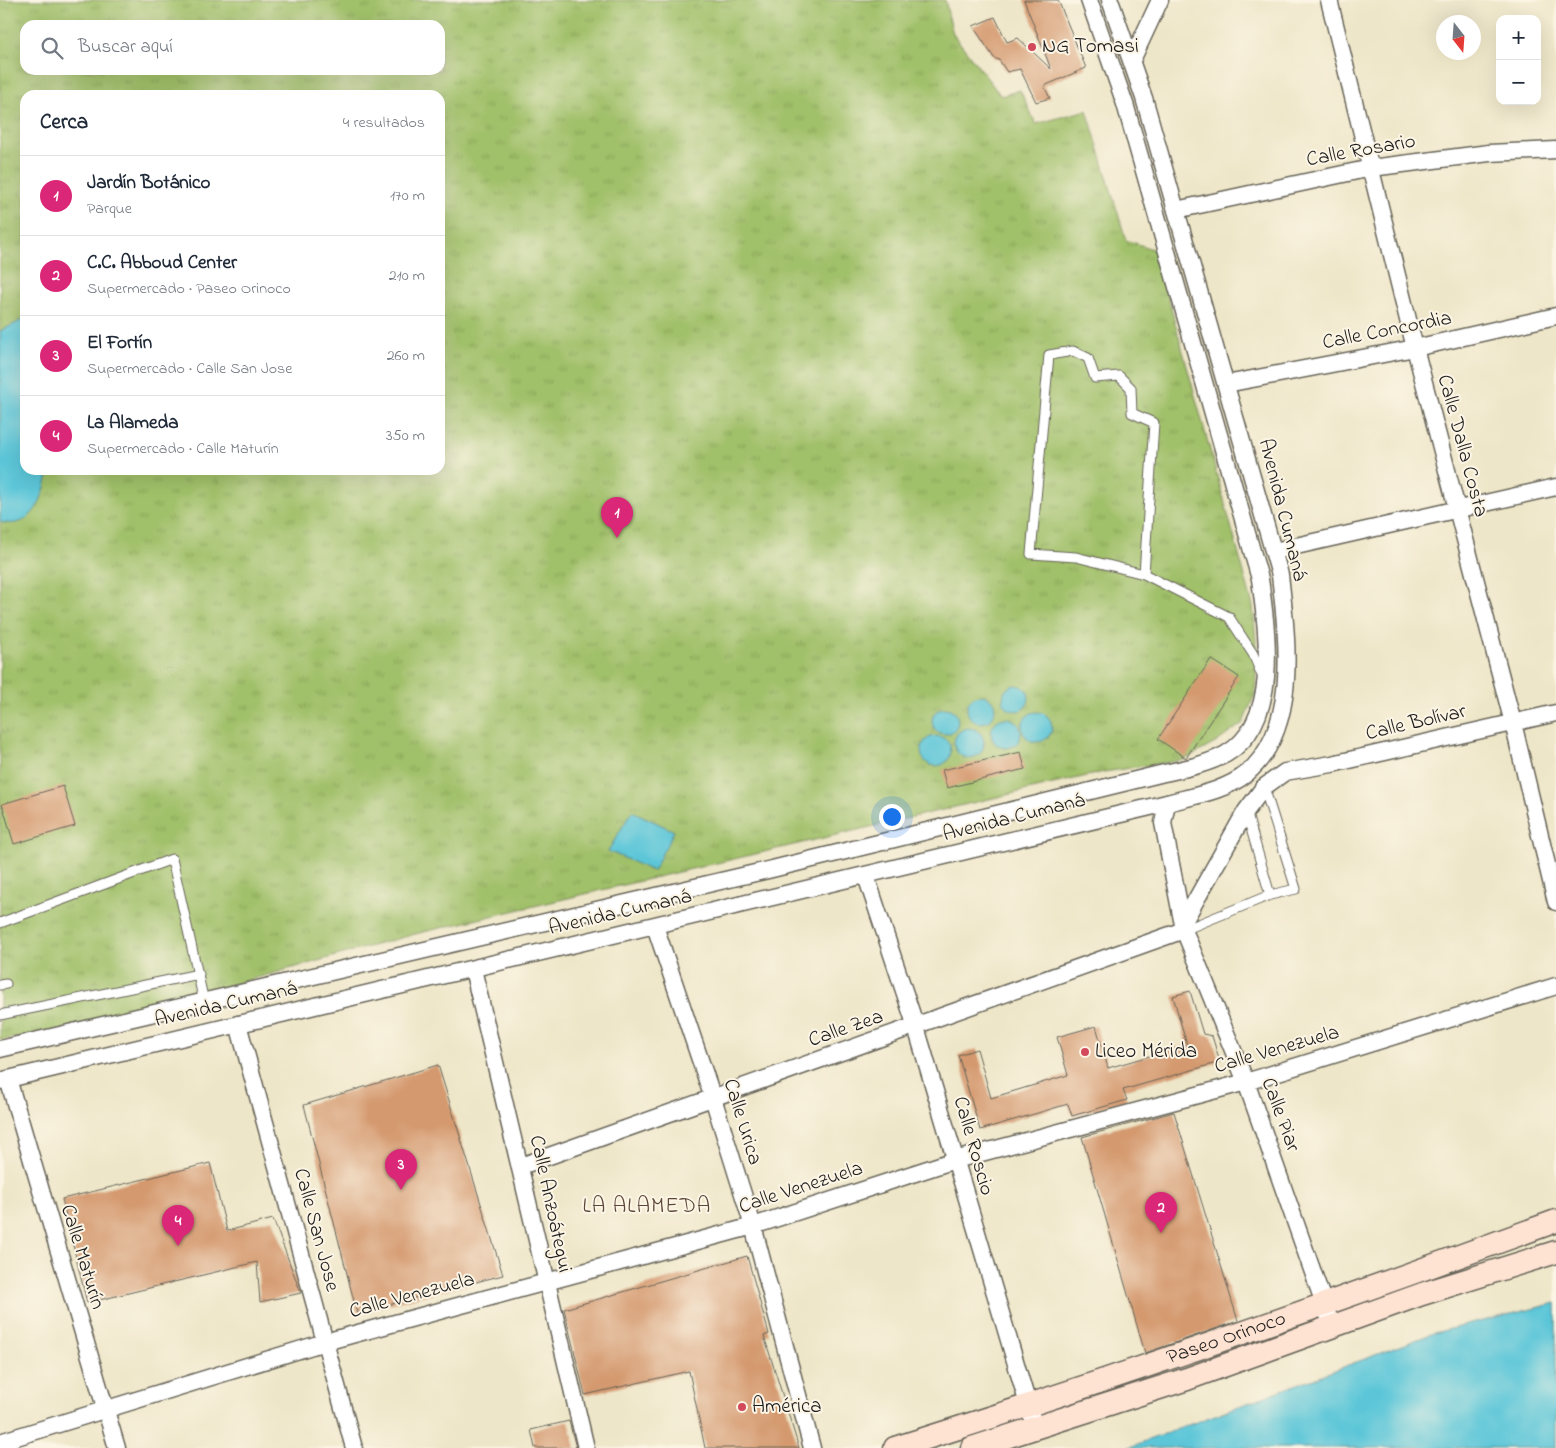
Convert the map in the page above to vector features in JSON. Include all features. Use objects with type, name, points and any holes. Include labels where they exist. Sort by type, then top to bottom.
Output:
[{"type":"street","name":"Avenida Cumaná","points":[[0,1049],[768,870],[1197,765],[1227,753],[1246,735],[1261,712],[1265,683],[1266,627],[1260,579],[1125,104],[1088,0]]},
{"type":"street","name":"Avenida Cumaná","points":[[4,1080],[1167,803],[1221,787],[1245,774],[1268,750],[1274,738],[1283,703],[1286,661],[1283,598],[1274,550],[1176,210],[1132,60],[1110,0]]},
{"type":"street","points":[[1132,60],[1160,0]]},
{"type":"street","name":"Calle Dalla Costa","points":[[1329,0],[1415,348],[1513,723],[1556,902]]},
{"type":"street","name":"Calle Rosario","points":[[1176,210],[1371,168],[1489,153],[1556,150]]},
{"type":"street","name":"Calle Concordia","points":[[1226,384],[1415,348],[1556,316]]},
{"type":"street","points":[[1274,550],[1556,487]]},
{"type":"street","name":"Calle Bolívar","points":[[1264,787],[1285,772],[1332,764],[1556,712]]},
{"type":"street","points":[[1184,926],[1246,810],[1264,787]]},
{"type":"street","name":"Calle Piar","points":[[1167,803],[1164,823],[1184,926],[1246,1082],[1332,1327]]},
{"type":"street","name":"Calle Roscio","points":[[866,876],[916,1026],[1036,1428]]},
{"type":"street","name":"Calle Urica","points":[[655,926],[713,1098],[753,1226],[812,1448]]},
{"type":"street","name":"Calle Zea","points":[[521,1166],[916,1026],[1184,926]]},
{"type":"street","name":"Calle Anzoátegui","points":[[473,969],[521,1166],[545,1281],[586,1448]]},
{"type":"street","name":"Calle Venezuela","points":[[0,1442],[325,1342],[753,1226],[955,1160],[1246,1082],[1556,986]]},
{"type":"street","name":"Calle San Jose","points":[[238,1024],[354,1448]]},
{"type":"street","name":"Calle Maturín","points":[[4,1080],[35,1174],[117,1448]]},
{"type":"street","name":"Paseo Orinoco","points":[[895,1448],[1029,1405],[1324,1305],[1556,1221]]},
{"type":"street","name":"Paseo Orinoco","points":[[972,1448],[1196,1376],[1422,1294],[1556,1252]]},
{"type":"lane","points":[[1144,574],[1154,422],[1132,413],[1131,388],[1118,376],[1095,378],[1088,358],[1073,352],[1049,355],[1031,554],[1076,557],[1144,574],[1229,617],[1253,654],[1265,683]]},
{"type":"lane","points":[[1184,926],[1270,895],[1296,889],[1264,787]]},
{"type":"lane","points":[[1246,810],[1270,895]]},
{"type":"lane","points":[[0,923],[172,859],[204,1002]]},
{"type":"lane","points":[[0,1015],[199,974]]},
{"type":"green space","points":[[0,0],[945,0],[953,34],[1001,96],[1020,90],[1036,124],[1087,110],[1126,240],[1155,250],[1253,606],[1257,653],[1255,694],[1243,723],[1217,742],[1184,760],[1104,772],[415,934],[62,1032],[0,1040]]},
{"type":"water","points":[[20,321],[20,475],[48,475],[44,490],[35,509],[21,521],[12,523],[0,522],[0,331]]},
{"type":"water","points":[[1016,685],[1025,689],[1029,698],[1025,707],[1016,711],[1007,707],[1003,698],[1007,689]]},
{"type":"water","points":[[981,695],[991,699],[995,709],[991,719],[981,723],[971,719],[967,709],[971,699]]},
{"type":"water","points":[[945,708],[954,712],[958,721],[954,730],[945,734],[936,730],[932,721],[936,712]]},
{"type":"water","points":[[1037,712],[1043,713],[1051,721],[1051,733],[1043,741],[1037,742],[1031,741],[1023,733],[1022,727],[1023,721],[1031,713]]},
{"type":"water","points":[[1006,718],[1012,719],[1020,727],[1020,739],[1012,747],[1006,748],[1000,747],[992,739],[991,733],[992,727],[1000,719]]},
{"type":"water","points":[[969,728],[975,729],[983,737],[983,749],[975,757],[969,758],[963,757],[955,749],[954,743],[955,737],[963,729]]},
{"type":"water","points":[[936,736],[947,740],[951,751],[947,762],[936,766],[925,762],[921,751],[925,740]]},
{"type":"water","points":[[632,811],[674,831],[653,871],[608,851]]},
{"type":"water","points":[[1556,1303],[1556,1448],[1127,1448],[1434,1333]]},
{"type":"building","name":"NG Tomasi","points":[[1024,0],[1058,0],[1086,68],[1044,86],[1050,98],[1036,102],[1020,69],[1007,72],[999,60],[994,58],[973,26],[995,17],[1007,42],[1018,38],[1051,69]]},
{"type":"building","points":[[1211,659],[1239,677],[1186,758],[1158,739]]},
{"type":"building","points":[[1021,752],[1025,769],[947,788],[942,770]]},
{"type":"building","points":[[63,786],[75,826],[14,844],[2,804]]},
{"type":"building","points":[[1190,991],[1203,1034],[1212,1036],[1220,1062],[1123,1090],[1127,1100],[1072,1116],[1068,1104],[980,1130],[958,1055],[977,1049],[991,1098],[1068,1075],[1057,1037],[1096,1026],[1108,1068],[1187,1045],[1173,996]]},
{"type":"building","points":[[438,1065],[503,1275],[357,1313],[304,1105]]},
{"type":"building","points":[[1174,1112],[1238,1321],[1145,1353],[1082,1137]]},
{"type":"building","points":[[210,1163],[227,1231],[273,1219],[301,1293],[260,1302],[257,1262],[87,1303],[62,1199]]},
{"type":"building","points":[[747,1256],[769,1334],[764,1336],[799,1448],[705,1448],[689,1371],[585,1395],[564,1309]]},
{"type":"building","points":[[569,1421],[576,1448],[535,1448],[531,1430]]},
{"type":"place","name":"NG Tomasi","points":[[1032,47]]},
{"type":"place","name":"Jardín Botánico","points":[[617,538]]},
{"type":"place","name":"Liceo Mérida","points":[[1085,1052]]},
{"type":"place","name":"El Fortín","points":[[401,1190]]},
{"type":"place","name":"C.C. Abboud Center","points":[[1161,1233]]},
{"type":"place","name":"La Alameda","points":[[178,1246]]},
{"type":"place","name":"América","points":[[742,1407]]},
{"type":"district","name":"LA ALAMEDA","points":[[647,1207]]}]
